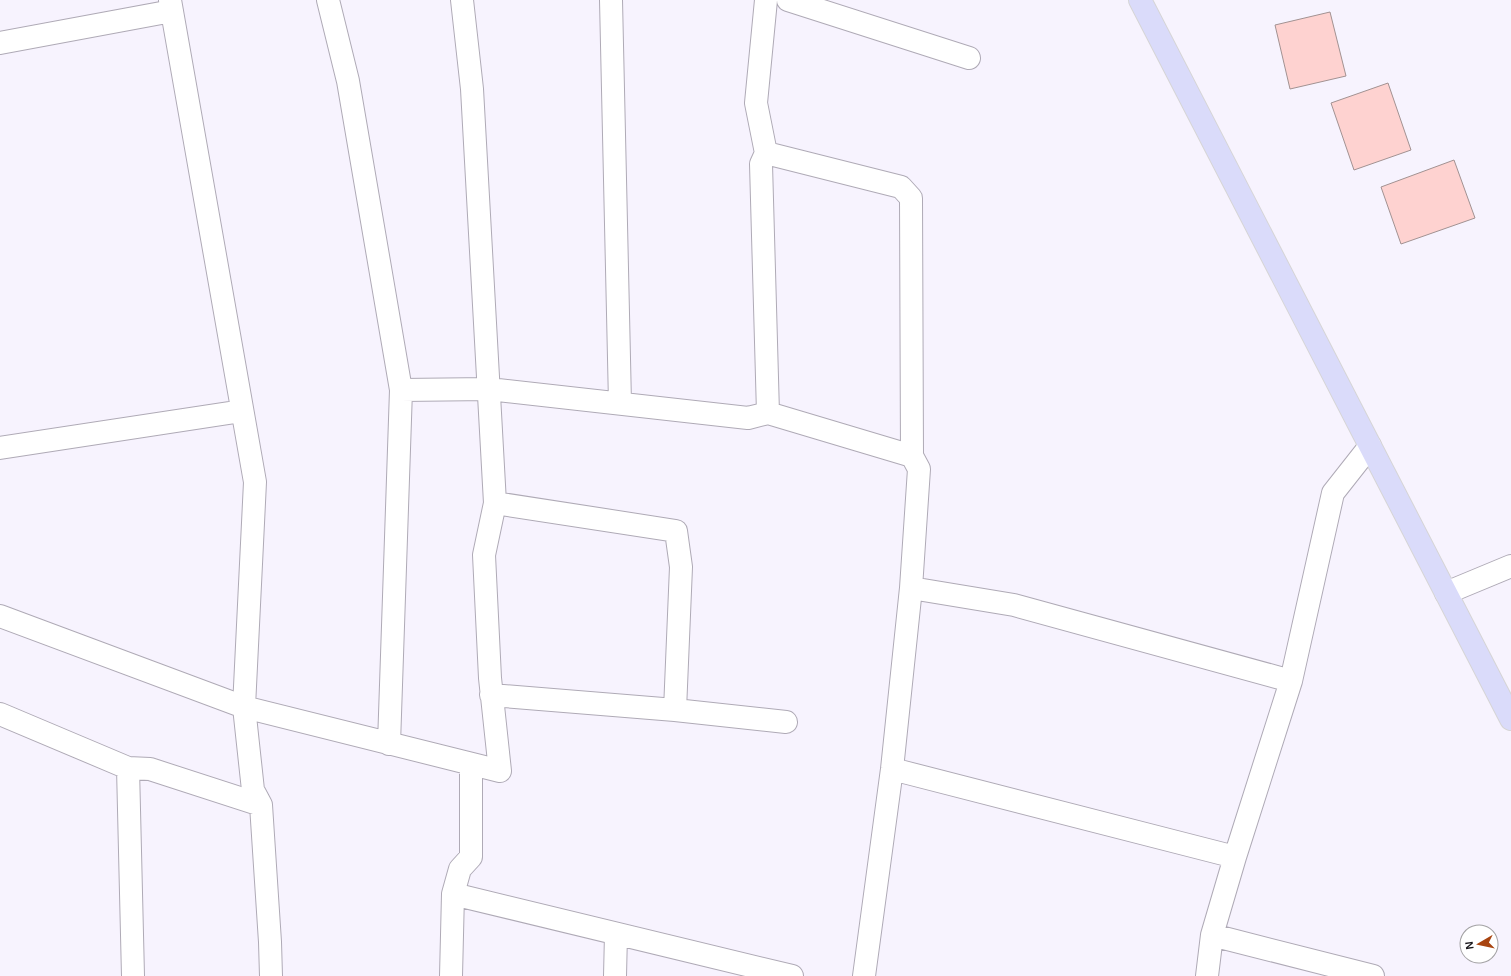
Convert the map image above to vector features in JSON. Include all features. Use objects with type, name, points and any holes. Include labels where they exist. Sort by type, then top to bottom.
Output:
[{"type":"main road","points":[[1140,0],[1511,719]]},
{"type":"street","points":[[328,0],[348,80],[401,390],[389,744]]},
{"type":"street","points":[[0,616],[244,707],[500,771],[491,695],[484,555],[495,503],[472,89],[462,0]]},
{"type":"street","points":[[611,0],[620,403]]},
{"type":"street","points":[[766,0],[756,103],[766,152],[761,164],[768,413]]},
{"type":"street","points":[[788,0],[969,58]]},
{"type":"street","points":[[0,43],[170,5],[255,482],[244,707],[252,790],[261,805],[271,976]]},
{"type":"street","points":[[766,152],[901,187],[911,198],[912,456],[919,469],[911,588],[892,769],[864,976]]},
{"type":"street","points":[[401,390],[489,389],[748,418],[768,413],[912,456]]},
{"type":"street","points":[[0,448],[242,411]]},
{"type":"street","points":[[1207,976],[1212,935],[1235,857],[1291,681],[1334,493],[1370,446]]},
{"type":"street","points":[[495,503],[676,530],[681,567],[675,710]]},
{"type":"street","points":[[1446,593],[1511,566]]},
{"type":"street","points":[[911,588],[1014,605],[1291,681]]},
{"type":"street","points":[[491,695],[675,710],[786,722]]},
{"type":"street","points":[[0,714],[128,768],[150,769],[261,805]]},
{"type":"street","points":[[451,976],[453,894],[460,869],[470,857],[471,764]]},
{"type":"street","points":[[128,768],[133,976]]},
{"type":"street","points":[[892,769],[1235,857]]},
{"type":"street","points":[[453,894],[792,976]]},
{"type":"street","points":[[615,976],[616,934]]},
{"type":"street","points":[[1212,935],[1373,976]]},
{"type":"building","points":[[1330,12],[1346,76],[1290,89],[1275,25]]},
{"type":"building","points":[[1388,83],[1411,150],[1354,170],[1331,103]]},
{"type":"building","points":[[1454,160],[1475,218],[1401,244],[1381,187]]}]
